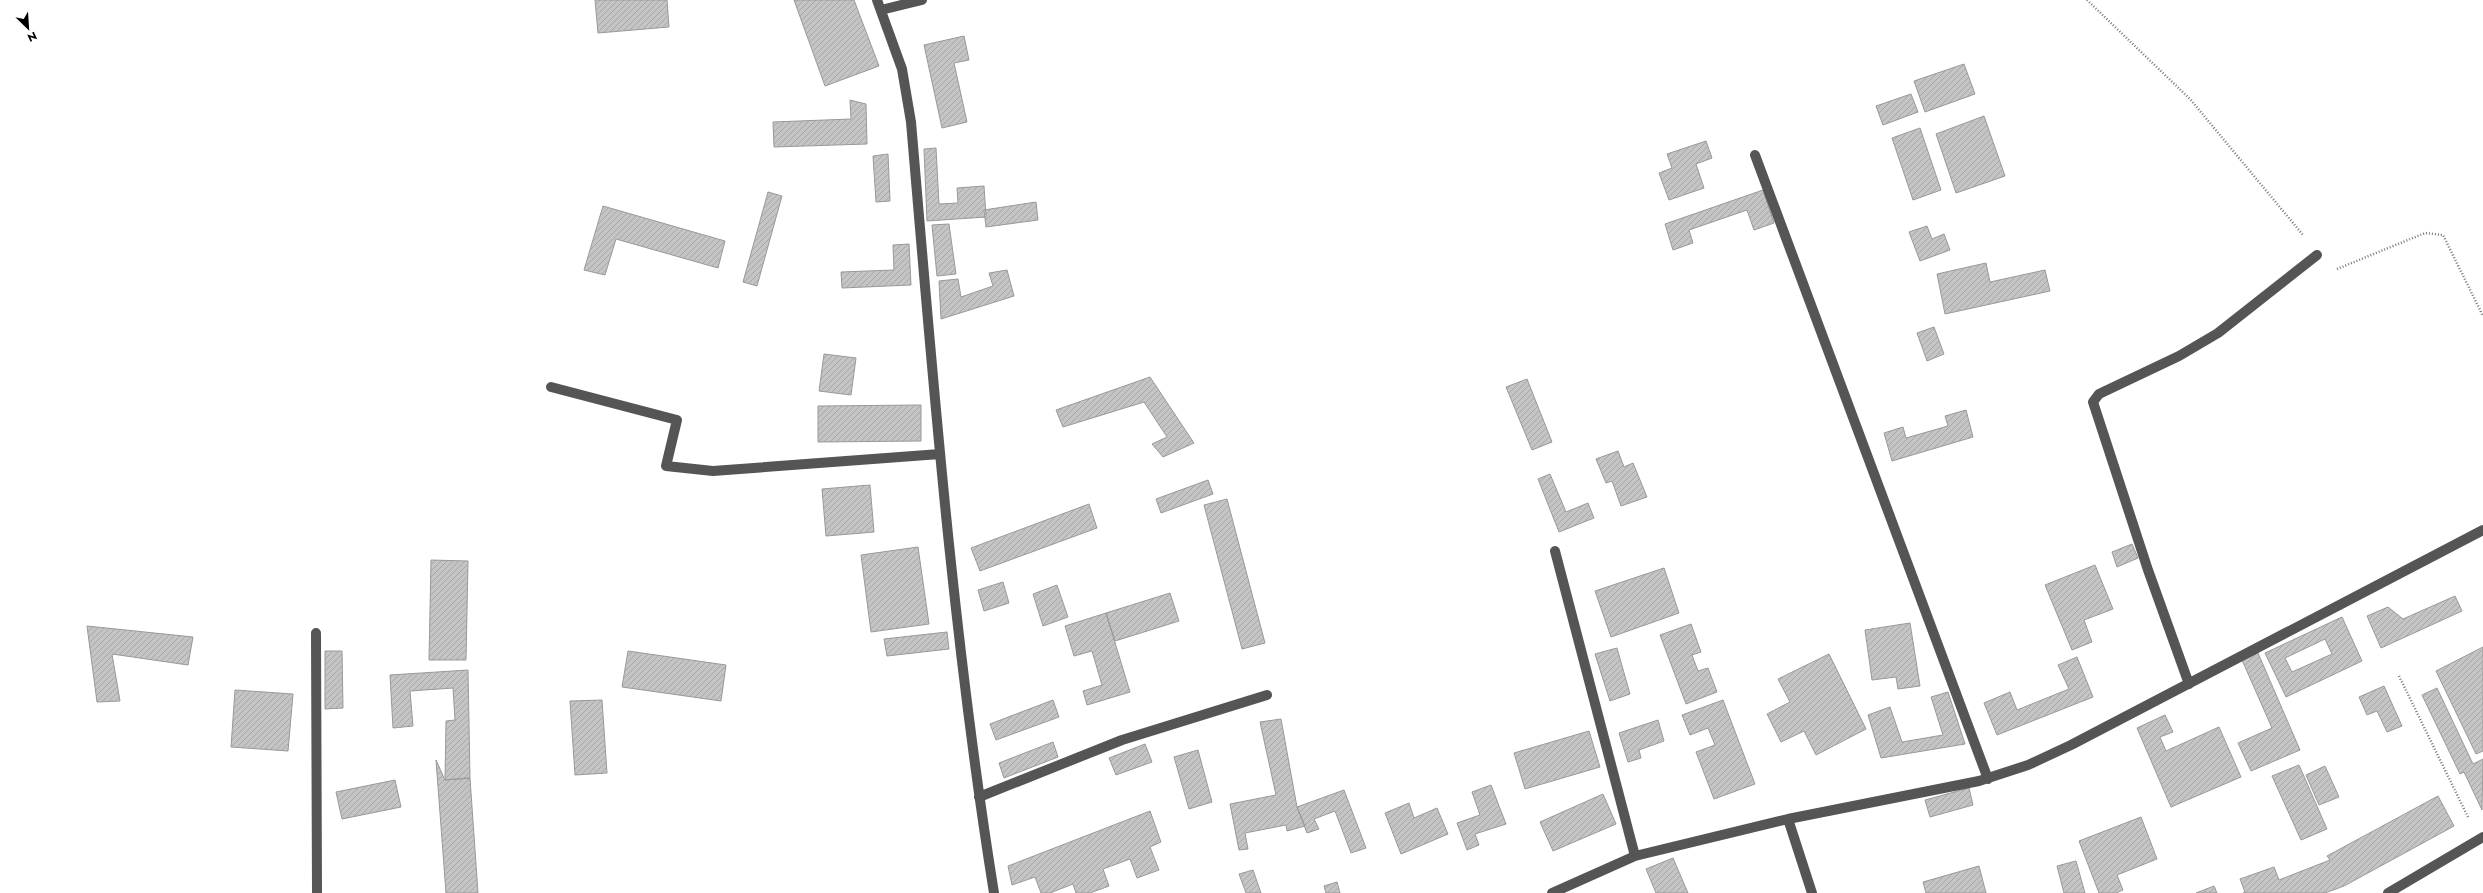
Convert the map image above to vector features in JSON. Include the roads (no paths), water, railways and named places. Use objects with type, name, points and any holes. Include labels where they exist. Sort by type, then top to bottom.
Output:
[{"type":"street","points":[[922,0],[879,5],[902,69],[911,122],[940,454],[979,797],[994,893]]},
{"type":"street","points":[[1755,155],[1988,779]]},
{"type":"street","points":[[2189,684],[2148,570],[2092,402],[2099,394],[2179,356],[2218,333],[2317,255]]},
{"type":"street","points":[[551,387],[677,420],[666,466],[713,471],[940,454]]},
{"type":"street","points":[[1552,893],[1635,856],[1788,819],[1988,779],[2028,765],[2071,745],[2483,530]]},
{"type":"street","points":[[1554,551],[1635,856]]},
{"type":"street","points":[[316,633],[317,893]]},
{"type":"street","points":[[979,797],[1122,740],[1267,695]]},
{"type":"street","points":[[1788,819],[1812,893]]},
{"type":"street","points":[[2388,893],[2481,838]]}]
